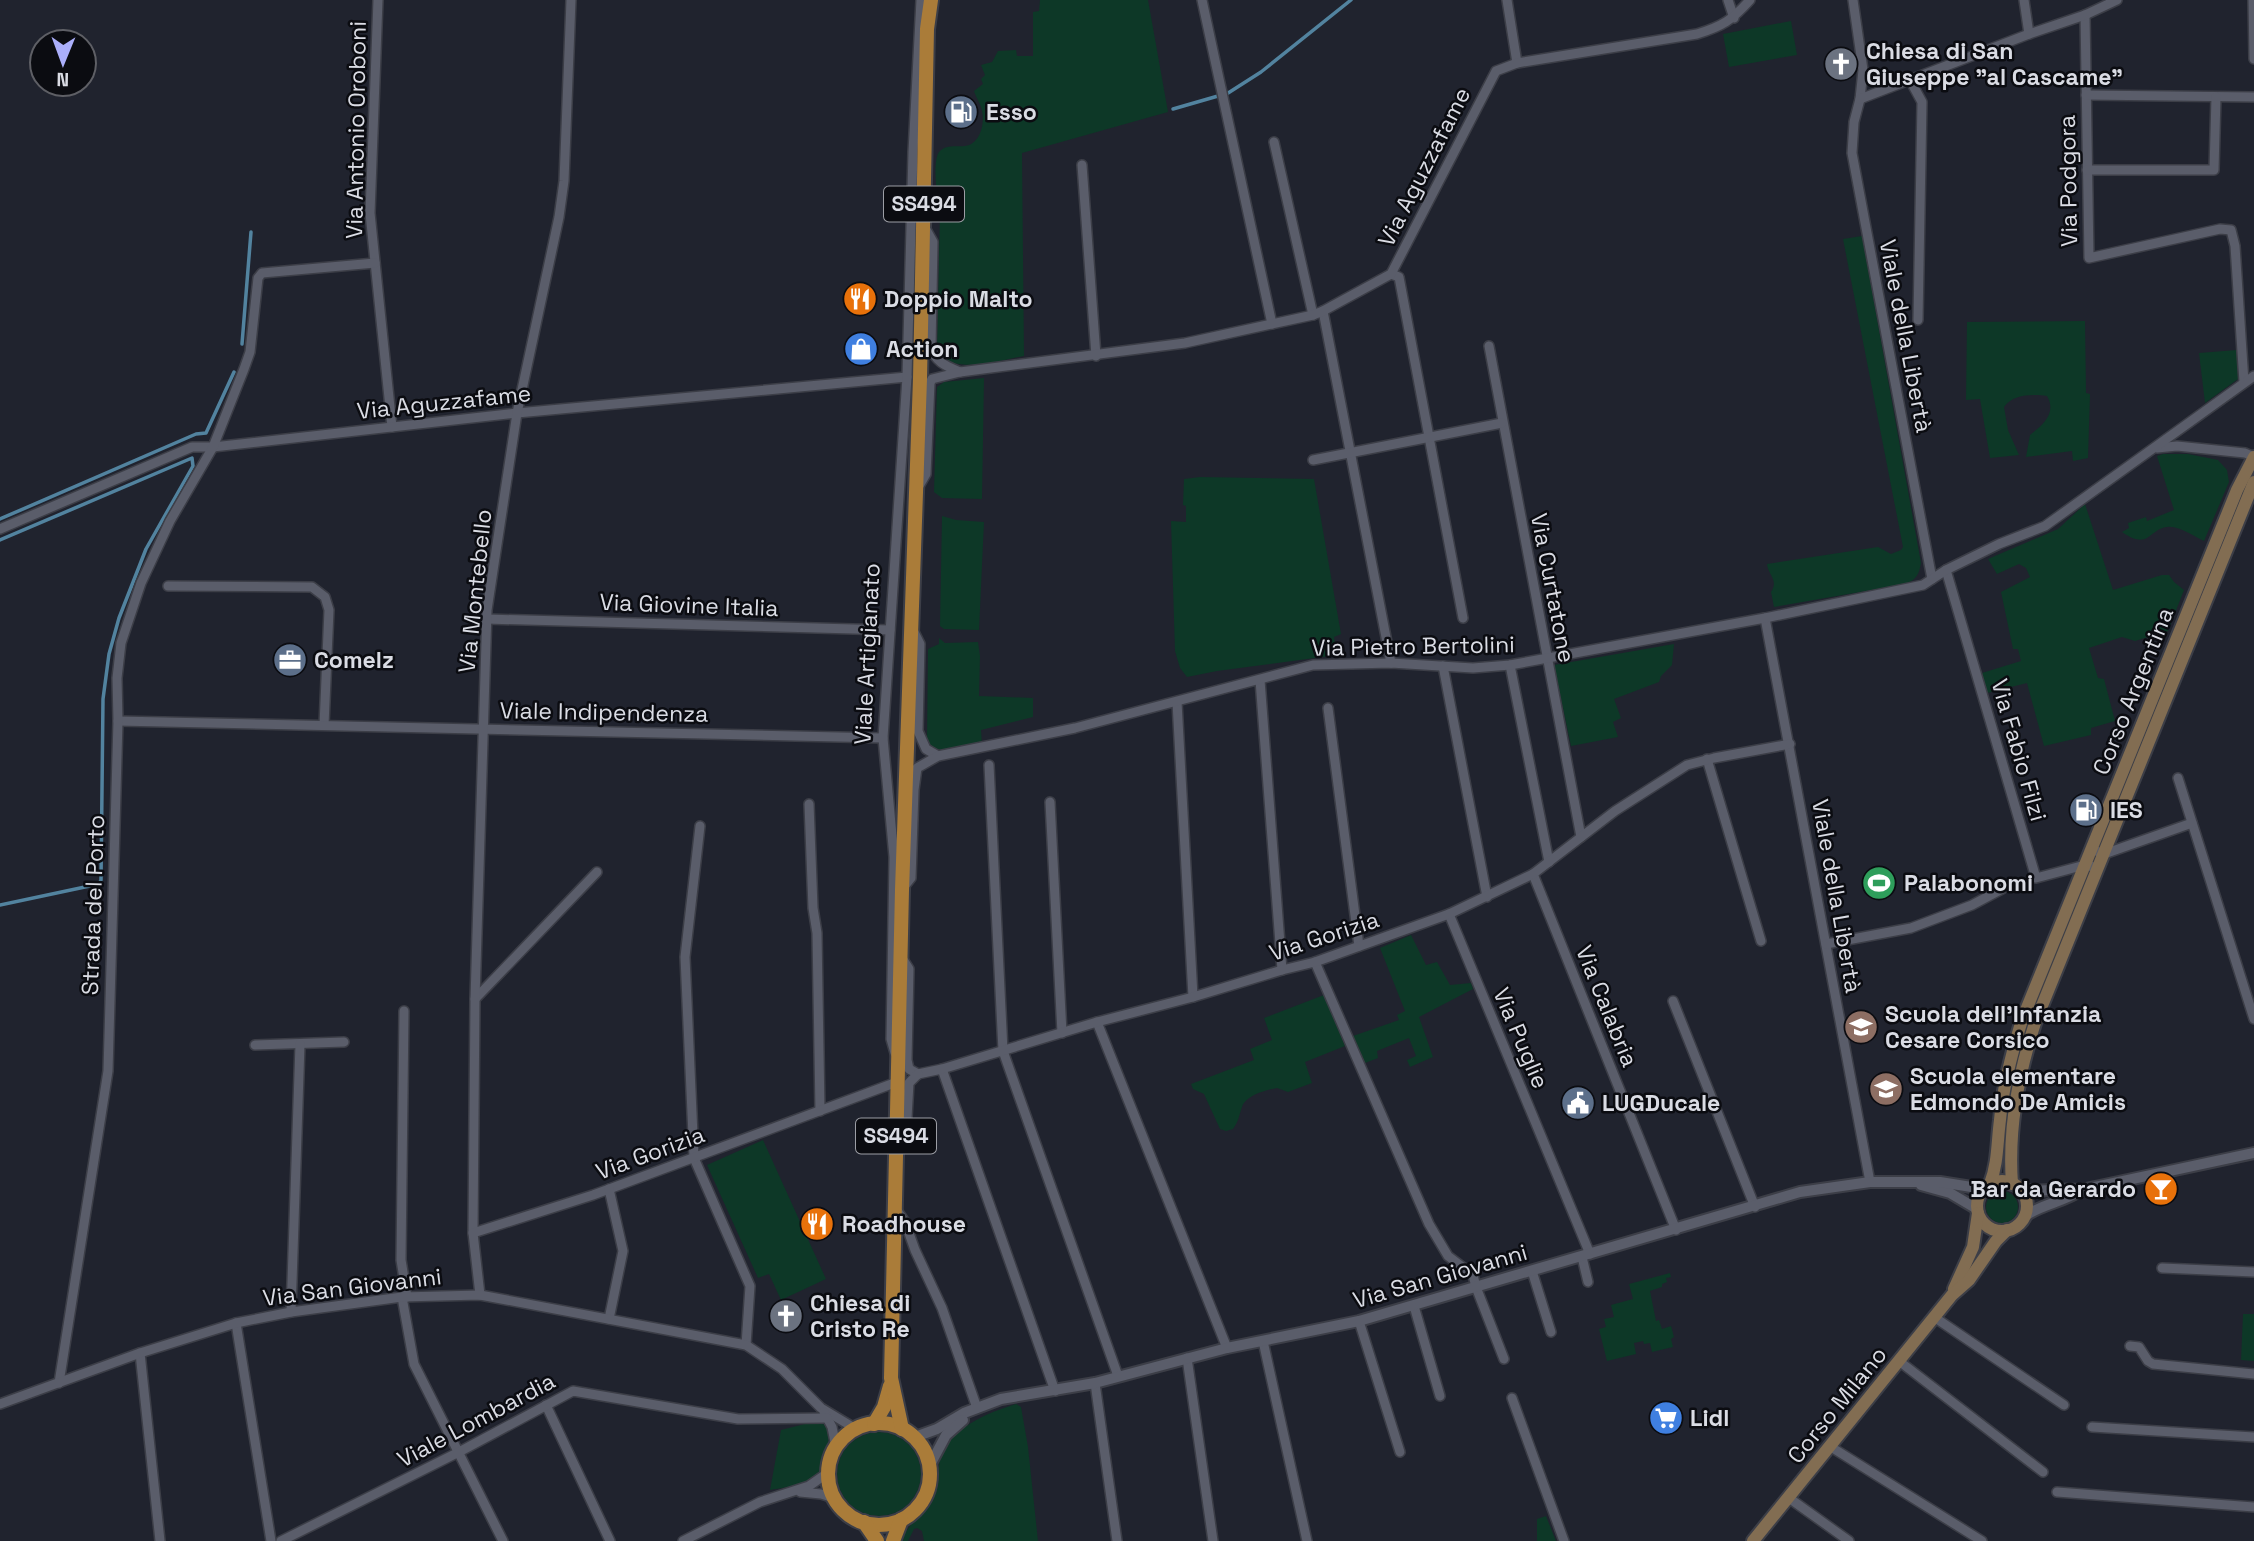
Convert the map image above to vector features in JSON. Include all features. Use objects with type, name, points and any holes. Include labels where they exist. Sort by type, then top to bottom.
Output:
[{"type":"main road","name":"SS494","points":[[923,0],[927,29]]},
{"type":"main road","name":"SS494","points":[[914,378],[924,226],[927,29],[930,0]]},
{"type":"main road","name":"Viale Artigianato","points":[[874,1424],[884,1407],[891,1381],[900,955],[916,492],[914,378]]},
{"type":"main road","name":"Corso Argentina","points":[[2025,1216],[2026,1202],[2016,1186],[2013,1124],[2027,1049],[2098,869],[2097,852],[2236,490],[2254,457]]},
{"type":"main road","name":"Corso Argentina","points":[[1977,1211],[1978,1198],[1987,1187],[1997,1162],[2001,1109],[2014,1046],[2085,865],[2097,852],[2254,482]]},
{"type":"main road","points":[[1987,1187],[2001,1181],[2016,1186]]},
{"type":"main road","points":[[1977,1211],[1980,1219],[1989,1227],[2001,1231],[2018,1225],[2025,1216]]},
{"type":"main road","name":"Corso Milano","points":[[1952,1295],[1973,1247],[1977,1211]]},
{"type":"main road","name":"Corso Milano","points":[[1753,1541],[1952,1295],[1969,1280],[1996,1241],[2007,1230]]},
{"type":"main road","name":"Viale Artigianato","points":[[891,1381],[909,1433]]},
{"type":"main road","points":[[909,1433],[889,1424],[874,1424],[848,1433],[836,1447],[828,1464],[829,1485],[834,1498],[847,1513],[864,1522],[889,1524],[901,1520],[913,1512],[929,1489],[930,1465]]},
{"type":"main road","name":"SS494","points":[[909,1433],[925,1448],[930,1465]]},
{"type":"main road","points":[[893,1541],[901,1520]]},
{"type":"main road","points":[[864,1522],[877,1541]]},
{"type":"street","name":"Via Antonio Oroboni","points":[[378,0],[370,213],[391,427]]},
{"type":"street","name":"Via Montebello","points":[[473,1233],[475,999],[487,618],[517,413],[559,217],[564,181],[571,0]]},
{"type":"street","points":[[914,378],[914,152],[923,0]]},
{"type":"street","points":[[1202,0],[1272,324]]},
{"type":"street","points":[[1507,0],[1517,63]]},
{"type":"street","points":[[1728,0],[1734,18]]},
{"type":"street","name":"Via Aguzzafame","points":[[916,492],[926,474],[930,383],[936,378],[960,372],[1185,343],[1323,311],[1391,274],[1496,71],[1517,63],[1697,34],[1734,18],[1750,0]]},
{"type":"street","name":"Viale della Libertà","points":[[1853,0],[1863,70],[1852,153],[1932,579]]},
{"type":"street","points":[[2024,0],[2029,34]]},
{"type":"street","points":[[1860,99],[2085,15],[2118,0]]},
{"type":"street","points":[[2253,0],[2254,59]]},
{"type":"street","name":"Via Podgora","points":[[2085,15],[2089,258],[2220,229],[2231,230],[2235,246],[2244,382]]},
{"type":"street","points":[[1910,80],[1922,102],[1918,320]]},
{"type":"street","points":[[2086,94],[2254,97]]},
{"type":"street","points":[[2087,170],[2214,170],[2216,97]]},
{"type":"street","points":[[1274,142],[1313,315]]},
{"type":"street","points":[[1082,165],[1096,356]]},
{"type":"street","points":[[924,226],[933,242],[932,352],[940,362],[960,372]]},
{"type":"street","name":"Strada del Porto","points":[[59,1383],[108,1071],[117,678],[121,643],[141,583],[170,521],[213,447],[250,352],[258,278],[262,273],[375,263]]},
{"type":"street","points":[[1391,274],[1399,277],[1463,618]]},
{"type":"street","points":[[1323,311],[1391,663]]},
{"type":"street","name":"Via Curtatone","points":[[1489,346],[1581,837]]},
{"type":"street","points":[[1932,579],[1999,544],[2045,526],[2254,376]]},
{"type":"street","name":"Via Aguzzafame","points":[[0,529],[192,447],[213,447],[517,413],[914,378]]},
{"type":"street","name":"Viale Artigianato","points":[[898,1058],[892,1050],[891,1039],[894,857],[883,738],[890,630],[914,378]]},
{"type":"street","points":[[1314,460],[1502,423]]},
{"type":"street","points":[[2145,453],[2161,446],[2177,446],[2245,453],[2254,457]]},
{"type":"street","name":"Via Fabio Filzi","points":[[1946,570],[2036,878],[2085,865]]},
{"type":"street","name":"Via Pietro Bertolini","points":[[938,757],[1075,728],[1313,664],[1391,663],[1473,668],[1510,665],[1765,618],[1923,585],[1932,579]]},
{"type":"street","points":[[168,586],[312,587],[325,597],[328,610],[324,725]]},
{"type":"street","name":"Via Giovine Italia","points":[[487,618],[890,630]]},
{"type":"street","name":"Viale della Libertà","points":[[1765,618],[1870,1182]]},
{"type":"street","points":[[902,890],[911,878],[917,768],[938,757],[926,749],[918,731],[920,645],[911,627]]},
{"type":"street","points":[[1510,665],[1549,862]]},
{"type":"street","points":[[1443,666],[1487,897]]},
{"type":"street","points":[[1260,680],[1282,970]]},
{"type":"street","points":[[1177,702],[1193,997]]},
{"type":"street","points":[[1328,708],[1359,946]]},
{"type":"street","name":"Viale Indipendenza","points":[[118,721],[883,738]]},
{"type":"street","name":"Via Gorizia","points":[[918,1074],[1315,962],[1448,914],[1533,874],[1615,811],[1687,765],[1790,744]]},
{"type":"street","points":[[1707,760],[1760,941]]},
{"type":"street","points":[[989,765],[1003,1051],[1118,1376]]},
{"type":"street","points":[[2178,778],[2254,1019]]},
{"type":"street","points":[[1050,802],[1062,1033]]},
{"type":"street","points":[[809,804],[813,908],[817,933],[820,1111]]},
{"type":"street","points":[[2097,852],[2192,824]]},
{"type":"street","points":[[700,826],[685,957],[694,1158],[750,1286],[746,1345]]},
{"type":"street","points":[[2085,865],[2098,869]]},
{"type":"street","points":[[475,999],[597,872]]},
{"type":"street","name":"Via Calabria","points":[[1533,874],[1676,1230]]},
{"type":"street","points":[[1826,944],[1910,928],[1972,905],[2002,889]]},
{"type":"street","name":"Via Puglie","points":[[1448,914],[1586,1256],[1588,1282]]},
{"type":"street","points":[[895,1163],[906,1135],[909,1083],[918,1074],[909,1069],[907,1060],[909,969],[900,955]]},
{"type":"street","points":[[1315,962],[1430,1224],[1448,1256],[1474,1275],[1476,1287],[1504,1360]]},
{"type":"street","points":[[1673,1001],[1755,1207]]},
{"type":"street","points":[[404,1011],[401,1260],[414,1364],[503,1541]]},
{"type":"street","points":[[1097,1022],[1227,1348]]},
{"type":"street","points":[[254,1045],[344,1042]]},
{"type":"street","points":[[291,1312],[300,1044]]},
{"type":"street","points":[[942,1069],[1055,1391]]},
{"type":"street","name":"Via Gorizia","points":[[473,1233],[609,1189],[897,1082]]},
{"type":"street","points":[[2025,1216],[2081,1191],[2254,1153]]},
{"type":"street","name":"Via San Giovanni","points":[[909,1433],[937,1430],[964,1413],[1015,1396],[1095,1383],[1227,1348],[1359,1321],[1800,1192],[1870,1182],[1940,1182],[1987,1187]]},
{"type":"street","name":"Via San Giovanni","points":[[1912,1183],[1950,1193],[1977,1211]]},
{"type":"street","points":[[2016,1186],[2039,1192],[2066,1189],[2081,1191]]},
{"type":"street","points":[[609,1189],[623,1251],[609,1319]]},
{"type":"street","points":[[895,1207],[905,1222],[942,1308],[977,1408]]},
{"type":"street","points":[[473,1233],[480,1295]]},
{"type":"street","points":[[2162,1268],[2254,1272]]},
{"type":"street","points":[[1532,1271],[1552,1332]]},
{"type":"street","name":"Via San Giovanni","points":[[0,1404],[140,1353],[236,1324],[291,1312],[405,1297],[480,1295],[746,1345],[782,1369],[821,1408],[832,1427],[836,1447]]},
{"type":"street","points":[[1414,1306],[1440,1396]]},
{"type":"street","points":[[1934,1317],[2064,1405]]},
{"type":"street","points":[[1359,1321],[1400,1452]]},
{"type":"street","points":[[236,1324],[271,1541]]},
{"type":"street","points":[[1263,1341],[1307,1541]]},
{"type":"street","points":[[2130,1346],[2139,1347],[2153,1364],[2254,1374]]},
{"type":"street","points":[[140,1353],[160,1541]]},
{"type":"street","points":[[1187,1358],[1213,1541]]},
{"type":"street","points":[[1899,1361],[2043,1472]]},
{"type":"street","points":[[1095,1383],[1117,1541]]},
{"type":"street","name":"Viale Lombardia","points":[[281,1541],[573,1391],[738,1419],[827,1418]]},
{"type":"street","points":[[1512,1398],[1564,1541]]},
{"type":"street","points":[[546,1405],[610,1541]]},
{"type":"street","name":"Via San Giovanni","points":[[821,1408],[856,1429]]},
{"type":"street","name":"Via San Giovanni","points":[[930,1465],[946,1435],[977,1408]]},
{"type":"street","points":[[2092,1427],[2254,1437]]},
{"type":"street","points":[[1831,1447],[1982,1541]]},
{"type":"street","points":[[683,1541],[760,1502],[798,1491],[829,1472]]},
{"type":"street","points":[[798,1491],[834,1498]]},
{"type":"street","points":[[2057,1492],[2254,1507]]},
{"type":"street","points":[[1789,1498],[1849,1541]]},
{"type":"green space","points":[[1040,0],[1148,0],[1168,112],[1022,153],[1024,356],[963,365],[943,356],[937,347],[940,212],[936,181],[937,157],[945,148],[974,142],[980,133],[982,111],[974,91],[983,84],[981,79],[985,75],[981,65],[992,62],[998,51],[1016,50],[1017,56],[1033,56],[1033,12],[1039,11]]},
{"type":"green space","points":[[1791,21],[1797,55],[1729,67],[1723,34]]},
{"type":"green space","points":[[1862,236],[1921,563],[1915,578],[1906,584],[1774,607],[1771,592],[1774,581],[1767,564],[1878,547],[1891,554],[1903,547],[1843,239]]},
{"type":"green space","points":[[2085,321],[2086,393],[2090,394],[2088,458],[2073,461],[2072,451],[2026,457],[2030,435],[2044,423],[2050,408],[2047,396],[2036,395],[2018,397],[2004,407],[2008,430],[2019,455],[1990,458],[1980,399],[1966,400],[1967,322]]},
{"type":"green space","points":[[2237,350],[2238,379],[2205,403],[2199,353]]},
{"type":"green space","points":[[984,378],[982,499],[942,498],[934,492],[937,387],[944,382]]},
{"type":"green space","points":[[2188,454],[2218,460],[2227,470],[2229,482],[2204,541],[2171,527],[2138,540],[2122,532],[2129,528],[2128,523],[2146,517],[2147,521],[2174,510],[2157,456]]},
{"type":"green space","points":[[1184,479],[1314,479],[1341,634],[1334,637],[1337,655],[1187,677],[1180,668],[1175,651],[1171,521],[1186,522],[1186,506],[1183,505]]},
{"type":"green space","points":[[2085,504],[2113,590],[2169,575],[2184,590],[2168,631],[2135,641],[2122,637],[2089,648],[2098,678],[2104,679],[2115,721],[2091,728],[2091,735],[2044,746],[2027,683],[1987,693],[1982,673],[2021,661],[2018,649],[2013,649],[2001,592],[2030,577],[2026,568],[2019,564],[1997,574],[1988,559],[2058,529]]},
{"type":"green space","points":[[942,516],[984,522],[979,630],[944,629],[940,626]]},
{"type":"green space","points":[[939,638],[945,643],[978,642],[979,696],[1033,698],[1033,717],[981,730],[982,745],[947,751],[927,742],[928,649],[939,644]]},
{"type":"green space","points":[[1674,644],[1672,665],[1659,682],[1614,699],[1621,718],[1613,722],[1618,737],[1571,746],[1554,665]]},
{"type":"green space","points":[[1411,935],[1426,965],[1437,962],[1450,985],[1471,983],[1473,989],[1419,1017],[1433,1057],[1410,1067],[1407,1060],[1416,1056],[1409,1038],[1377,1051],[1378,1058],[1365,1063],[1353,1036],[1399,1020],[1397,1015],[1405,1011],[1380,948]]},
{"type":"green space","points":[[1324,995],[1345,1046],[1305,1062],[1312,1083],[1288,1092],[1277,1088],[1257,1094],[1244,1103],[1233,1129],[1220,1129],[1204,1094],[1193,1089],[1191,1084],[1254,1060],[1250,1049],[1272,1040],[1264,1018]]},
{"type":"green space","points":[[763,1140],[826,1279],[781,1300],[769,1274],[758,1278],[707,1165]]},
{"type":"green space","points":[[2002,1191],[2013,1196],[2018,1207],[2013,1218],[2002,1223],[1991,1218],[1986,1207],[1991,1196]]},
{"type":"green space","points":[[1670,1273],[1671,1277],[1666,1278],[1667,1282],[1662,1284],[1662,1287],[1650,1291],[1656,1321],[1659,1320],[1662,1329],[1671,1326],[1673,1347],[1652,1352],[1650,1343],[1644,1344],[1643,1341],[1634,1343],[1636,1354],[1607,1361],[1599,1329],[1606,1327],[1604,1319],[1614,1317],[1611,1305],[1633,1299],[1629,1284]]},
{"type":"green space","points":[[2243,1314],[2254,1314],[2254,1361],[2241,1360]]},
{"type":"green space","points":[[1016,1404],[1021,1407],[1028,1447],[1038,1541],[924,1541],[922,1531],[917,1528],[908,1541],[901,1541],[932,1497],[940,1460],[952,1439],[970,1423]]},
{"type":"green space","points":[[822,1422],[829,1432],[828,1449],[821,1470],[807,1482],[770,1490],[781,1430]]},
{"type":"green space","points":[[879,1432],[902,1439],[914,1451],[921,1474],[914,1497],[902,1509],[879,1516],[856,1509],[844,1497],[837,1474],[844,1451],[856,1439]]},
{"type":"green space","points":[[1546,1516],[1556,1541],[1537,1541],[1537,1519]]},
{"type":"waterway","points":[[1225,95],[1261,72],[1351,0]]},
{"type":"waterway","points":[[1173,109],[1218,96]]},
{"type":"waterway","points":[[242,344],[251,232]]},
{"type":"waterway","points":[[0,519],[196,434],[206,433],[234,372]]},
{"type":"waterway","points":[[0,540],[192,458],[193,466],[146,549],[119,618],[109,654],[103,699],[101,880],[99,884],[0,905]]},
{"type":"place","name":"Chiesa di San Giuseppe \"al Cascame\"","points":[[1841,64]]},
{"type":"place","name":"Esso","points":[[961,112]]},
{"type":"place","name":"Doppio Malto","points":[[860,299]]},
{"type":"place","name":"Action","points":[[861,349]]},
{"type":"place","name":"Comelz","points":[[290,660]]},
{"type":"place","name":"IES","points":[[2086,810]]},
{"type":"place","name":"Palabonomi","points":[[1879,883]]},
{"type":"place","name":"Scuola dell'Infanzia Cesare Corsico","points":[[1861,1027]]},
{"type":"place","name":"Scuola elementare Edmondo De Amicis","points":[[1886,1089]]},
{"type":"place","name":"LUGDucale","points":[[1578,1103]]},
{"type":"place","name":"Bar da Gerardo","points":[[2161,1189]]},
{"type":"place","name":"Roadhouse","points":[[817,1224]]},
{"type":"place","name":"Chiesa di Cristo Re","points":[[786,1316]]},
{"type":"place","name":"Lidl","points":[[1666,1418]]}]
